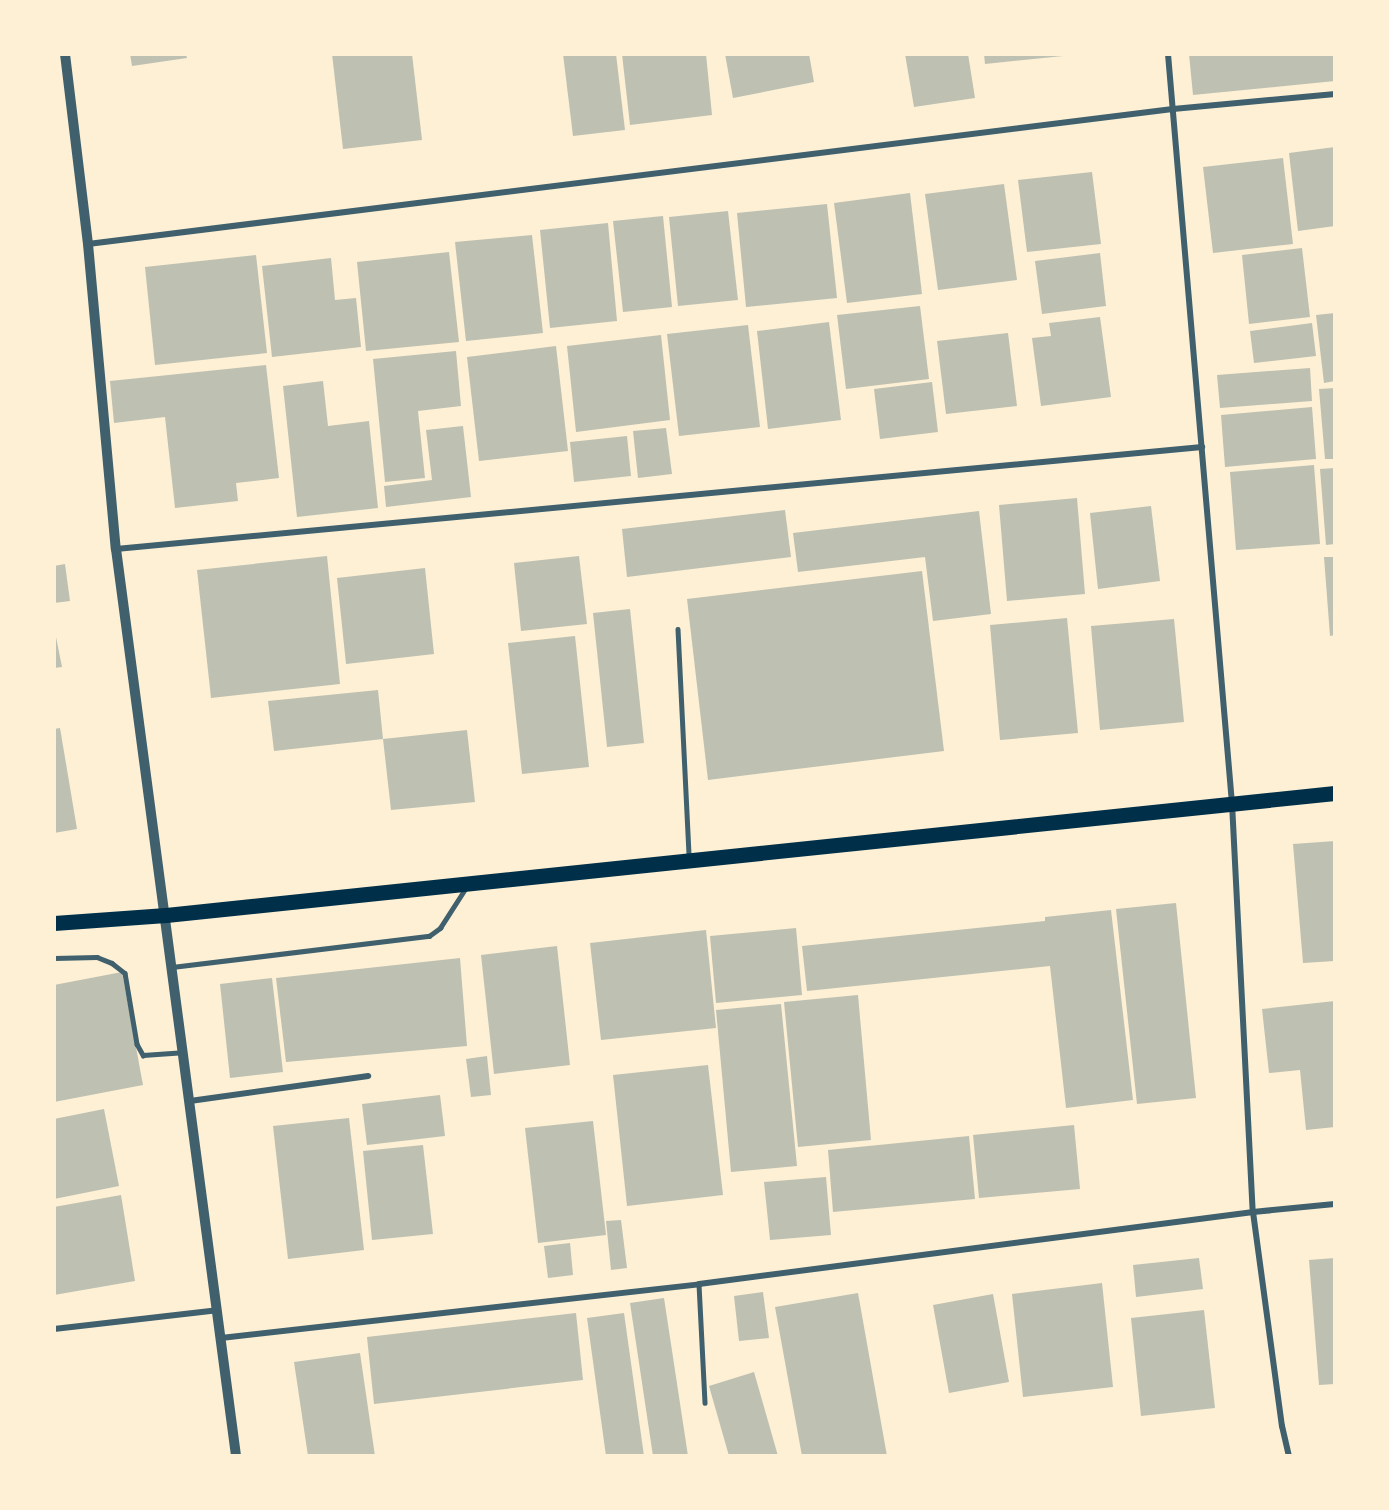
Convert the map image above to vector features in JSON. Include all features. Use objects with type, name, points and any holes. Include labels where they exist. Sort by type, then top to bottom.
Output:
[{"type":"main road","points":[[54,923],[166,915],[1335,793]]},
{"type":"street","points":[[65,54],[88,244],[116,549],[236,1456]]},
{"type":"street","points":[[1168,54],[1232,803],[1253,1212],[1282,1426],[1289,1456]]},
{"type":"street","points":[[88,244],[1173,109],[1335,94]]},
{"type":"street","points":[[116,549],[1202,447]]},
{"type":"street","points":[[190,1101],[368,1076]]},
{"type":"street","points":[[221,1338],[699,1284],[1253,1212],[1335,1204]]},
{"type":"street","points":[[54,1329],[217,1310]]},
{"type":"lane","points":[[678,629],[689,860]]},
{"type":"lane","points":[[172,967],[429,936],[440,928],[468,883]]},
{"type":"lane","points":[[54,958],[97,957],[112,963],[125,973],[137,1044],[143,1056],[184,1052]]},
{"type":"lane","points":[[699,1284],[705,1402]]},
{"type":"building","points":[[130,54],[186,54],[187,58],[132,66]]},
{"type":"building","points":[[332,54],[412,54],[422,140],[343,149]]},
{"type":"building","points":[[563,54],[616,54],[625,130],[573,136]]},
{"type":"building","points":[[622,54],[706,54],[712,115],[630,125]]},
{"type":"building","points":[[725,54],[809,54],[814,82],[733,98]]},
{"type":"building","points":[[905,54],[968,54],[975,98],[914,107]]},
{"type":"building","points":[[984,54],[1063,54],[1063,56],[985,64]]},
{"type":"building","points":[[1189,54],[1335,54],[1335,81],[1193,95]]},
{"type":"building","points":[[1335,147],[1335,226],[1298,231],[1289,153]]},
{"type":"building","points":[[1283,158],[1293,244],[1213,253],[1203,167]]},
{"type":"building","points":[[1092,172],[1101,244],[1027,252],[1018,180]]},
{"type":"building","points":[[1004,184],[1017,280],[938,290],[925,194]]},
{"type":"building","points":[[910,193],[922,294],[847,303],[834,203]]},
{"type":"building","points":[[827,204],[837,298],[746,307],[737,213]]},
{"type":"building","points":[[728,211],[738,300],[678,306],[669,217]]},
{"type":"building","points":[[663,216],[672,307],[623,312],[613,221]]},
{"type":"building","points":[[608,223],[617,321],[550,328],[540,230]]},
{"type":"building","points":[[532,235],[543,333],[466,341],[455,242]]},
{"type":"building","points":[[1302,248],[1310,317],[1249,324],[1242,255]]},
{"type":"building","points":[[449,252],[459,342],[366,351],[357,262]]},
{"type":"building","points":[[1100,253],[1106,306],[1042,314],[1035,261]]},
{"type":"building","points":[[256,255],[267,353],[155,365],[145,267]]},
{"type":"building","points":[[331,258],[335,300],[356,298],[361,347],[272,357],[262,266]]},
{"type":"building","points":[[920,306],[929,379],[846,389],[837,315]]},
{"type":"building","points":[[1335,313],[1335,381],[1324,383],[1316,315]]},
{"type":"building","points":[[1100,317],[1111,397],[1041,406],[1032,338],[1051,336],[1049,323]]},
{"type":"building","points":[[829,322],[841,420],[768,429],[757,331]]},
{"type":"building","points":[[1312,323],[1316,356],[1254,363],[1250,331]]},
{"type":"building","points":[[748,325],[760,427],[679,436],[667,334]]},
{"type":"building","points":[[1008,333],[1017,406],[946,414],[937,341]]},
{"type":"building","points":[[661,335],[670,420],[576,432],[567,346]]},
{"type":"building","points":[[556,346],[568,451],[479,461],[467,357]]},
{"type":"building","points":[[456,351],[461,406],[418,411],[425,478],[385,482],[373,359]]},
{"type":"building","points":[[266,365],[279,478],[236,483],[238,501],[175,508],[165,417],[114,423],[110,381]]},
{"type":"building","points":[[1310,368],[1312,401],[1220,408],[1217,375]]},
{"type":"building","points":[[323,381],[328,426],[369,421],[378,508],[297,517],[283,386]]},
{"type":"building","points":[[932,382],[938,432],[880,439],[874,389]]},
{"type":"building","points":[[1335,388],[1335,459],[1325,459],[1319,389]]},
{"type":"building","points":[[1312,407],[1316,459],[1225,467],[1221,415]]},
{"type":"building","points":[[463,426],[471,497],[386,507],[384,486],[432,480],[426,430]]},
{"type":"building","points":[[666,428],[672,474],[638,478],[633,431]]},
{"type":"building","points":[[627,436],[631,476],[574,482],[570,442]]},
{"type":"building","points":[[1314,465],[1320,544],[1236,550],[1230,472]]},
{"type":"building","points":[[1335,468],[1335,544],[1326,545],[1320,469]]},
{"type":"building","points":[[1077,498],[1085,594],[1007,601],[999,505]]},
{"type":"building","points":[[1151,506],[1160,581],[1098,589],[1090,513]]},
{"type":"building","points":[[785,510],[791,557],[627,577],[622,529]]},
{"type":"building","points":[[979,511],[991,614],[933,621],[925,557],[798,572],[793,533]]},
{"type":"building","points":[[327,556],[340,684],[211,698],[197,570]]},
{"type":"building","points":[[579,556],[587,624],[521,631],[514,563]]},
{"type":"building","points":[[1324,557],[1335,557],[1335,635],[1330,636]]},
{"type":"building","points":[[65,564],[70,601],[54,603],[54,566]]},
{"type":"building","points":[[425,568],[434,654],[346,664],[337,578]]},
{"type":"building","points":[[922,571],[944,751],[708,780],[687,599]]},
{"type":"building","points":[[630,609],[644,743],[607,747],[593,613]]},
{"type":"building","points":[[1067,618],[1078,733],[1000,740],[990,625]]},
{"type":"building","points":[[1174,619],[1184,722],[1100,730],[1091,626]]},
{"type":"building","points":[[54,627],[62,667],[54,668]]},
{"type":"building","points":[[575,636],[589,767],[522,774],[508,643]]},
{"type":"building","points":[[378,690],[383,739],[274,751],[268,701]]},
{"type":"building","points":[[60,728],[77,829],[54,833],[54,729]]},
{"type":"building","points":[[467,730],[475,802],[391,810],[383,739]]},
{"type":"building","points":[[1335,841],[1335,961],[1303,963],[1293,844]]},
{"type":"building","points":[[1176,903],[1196,1098],[1137,1104],[1116,909]]},
{"type":"building","points":[[1111,910],[1133,1100],[1066,1108],[1050,966],[807,991],[802,946],[1045,921],[1045,917]]},
{"type":"building","points":[[796,928],[802,995],[716,1003],[710,936]]},
{"type":"building","points":[[706,930],[716,1028],[601,1040],[590,943]]},
{"type":"building","points":[[557,946],[570,1065],[494,1074],[481,955]]},
{"type":"building","points":[[460,958],[467,1046],[286,1062],[276,978]]},
{"type":"building","points":[[122,972],[143,1085],[54,1102],[54,985]]},
{"type":"building","points":[[272,978],[283,1072],[230,1078],[220,984]]},
{"type":"building","points":[[858,995],[871,1140],[798,1147],[784,1002]]},
{"type":"building","points":[[1335,1001],[1335,1127],[1306,1130],[1300,1070],[1269,1073],[1262,1009]]},
{"type":"building","points":[[781,1004],[797,1166],[731,1172],[716,1010]]},
{"type":"building","points":[[487,1056],[491,1095],[471,1097],[466,1059]]},
{"type":"building","points":[[708,1065],[723,1195],[627,1206],[613,1075]]},
{"type":"building","points":[[440,1095],[445,1136],[367,1145],[362,1104]]},
{"type":"building","points":[[104,1109],[119,1186],[54,1199],[54,1119]]},
{"type":"building","points":[[349,1118],[364,1250],[288,1259],[273,1126]]},
{"type":"building","points":[[593,1121],[606,1235],[538,1243],[525,1128]]},
{"type":"building","points":[[1074,1125],[1080,1189],[979,1198],[973,1135]]},
{"type":"building","points":[[969,1136],[975,1199],[833,1212],[828,1150]]},
{"type":"building","points":[[423,1145],[433,1234],[372,1240],[363,1151]]},
{"type":"building","points":[[826,1177],[831,1235],[770,1240],[764,1182]]},
{"type":"building","points":[[121,1195],[135,1281],[54,1295],[54,1207]]},
{"type":"building","points":[[621,1220],[627,1268],[611,1270],[606,1221]]},
{"type":"building","points":[[570,1243],[573,1275],[548,1278],[544,1246]]},
{"type":"building","points":[[1199,1258],[1203,1289],[1136,1297],[1133,1265]]},
{"type":"building","points":[[1335,1258],[1335,1384],[1319,1385],[1309,1260]]},
{"type":"building","points":[[1102,1283],[1113,1387],[1023,1397],[1012,1294]]},
{"type":"building","points":[[763,1292],[769,1338],[739,1341],[734,1296]]},
{"type":"building","points":[[858,1293],[887,1456],[802,1456],[775,1307]]},
{"type":"building","points":[[993,1294],[1009,1382],[949,1393],[933,1305]]},
{"type":"building","points":[[664,1298],[688,1456],[653,1456],[630,1303]]},
{"type":"building","points":[[1204,1310],[1215,1408],[1141,1416],[1131,1318]]},
{"type":"building","points":[[576,1313],[583,1380],[374,1404],[367,1337]]},
{"type":"building","points":[[624,1313],[644,1456],[606,1456],[587,1318]]},
{"type":"building","points":[[360,1353],[375,1456],[308,1456],[294,1362]]},
{"type":"building","points":[[754,1372],[778,1456],[729,1456],[709,1386]]}]
